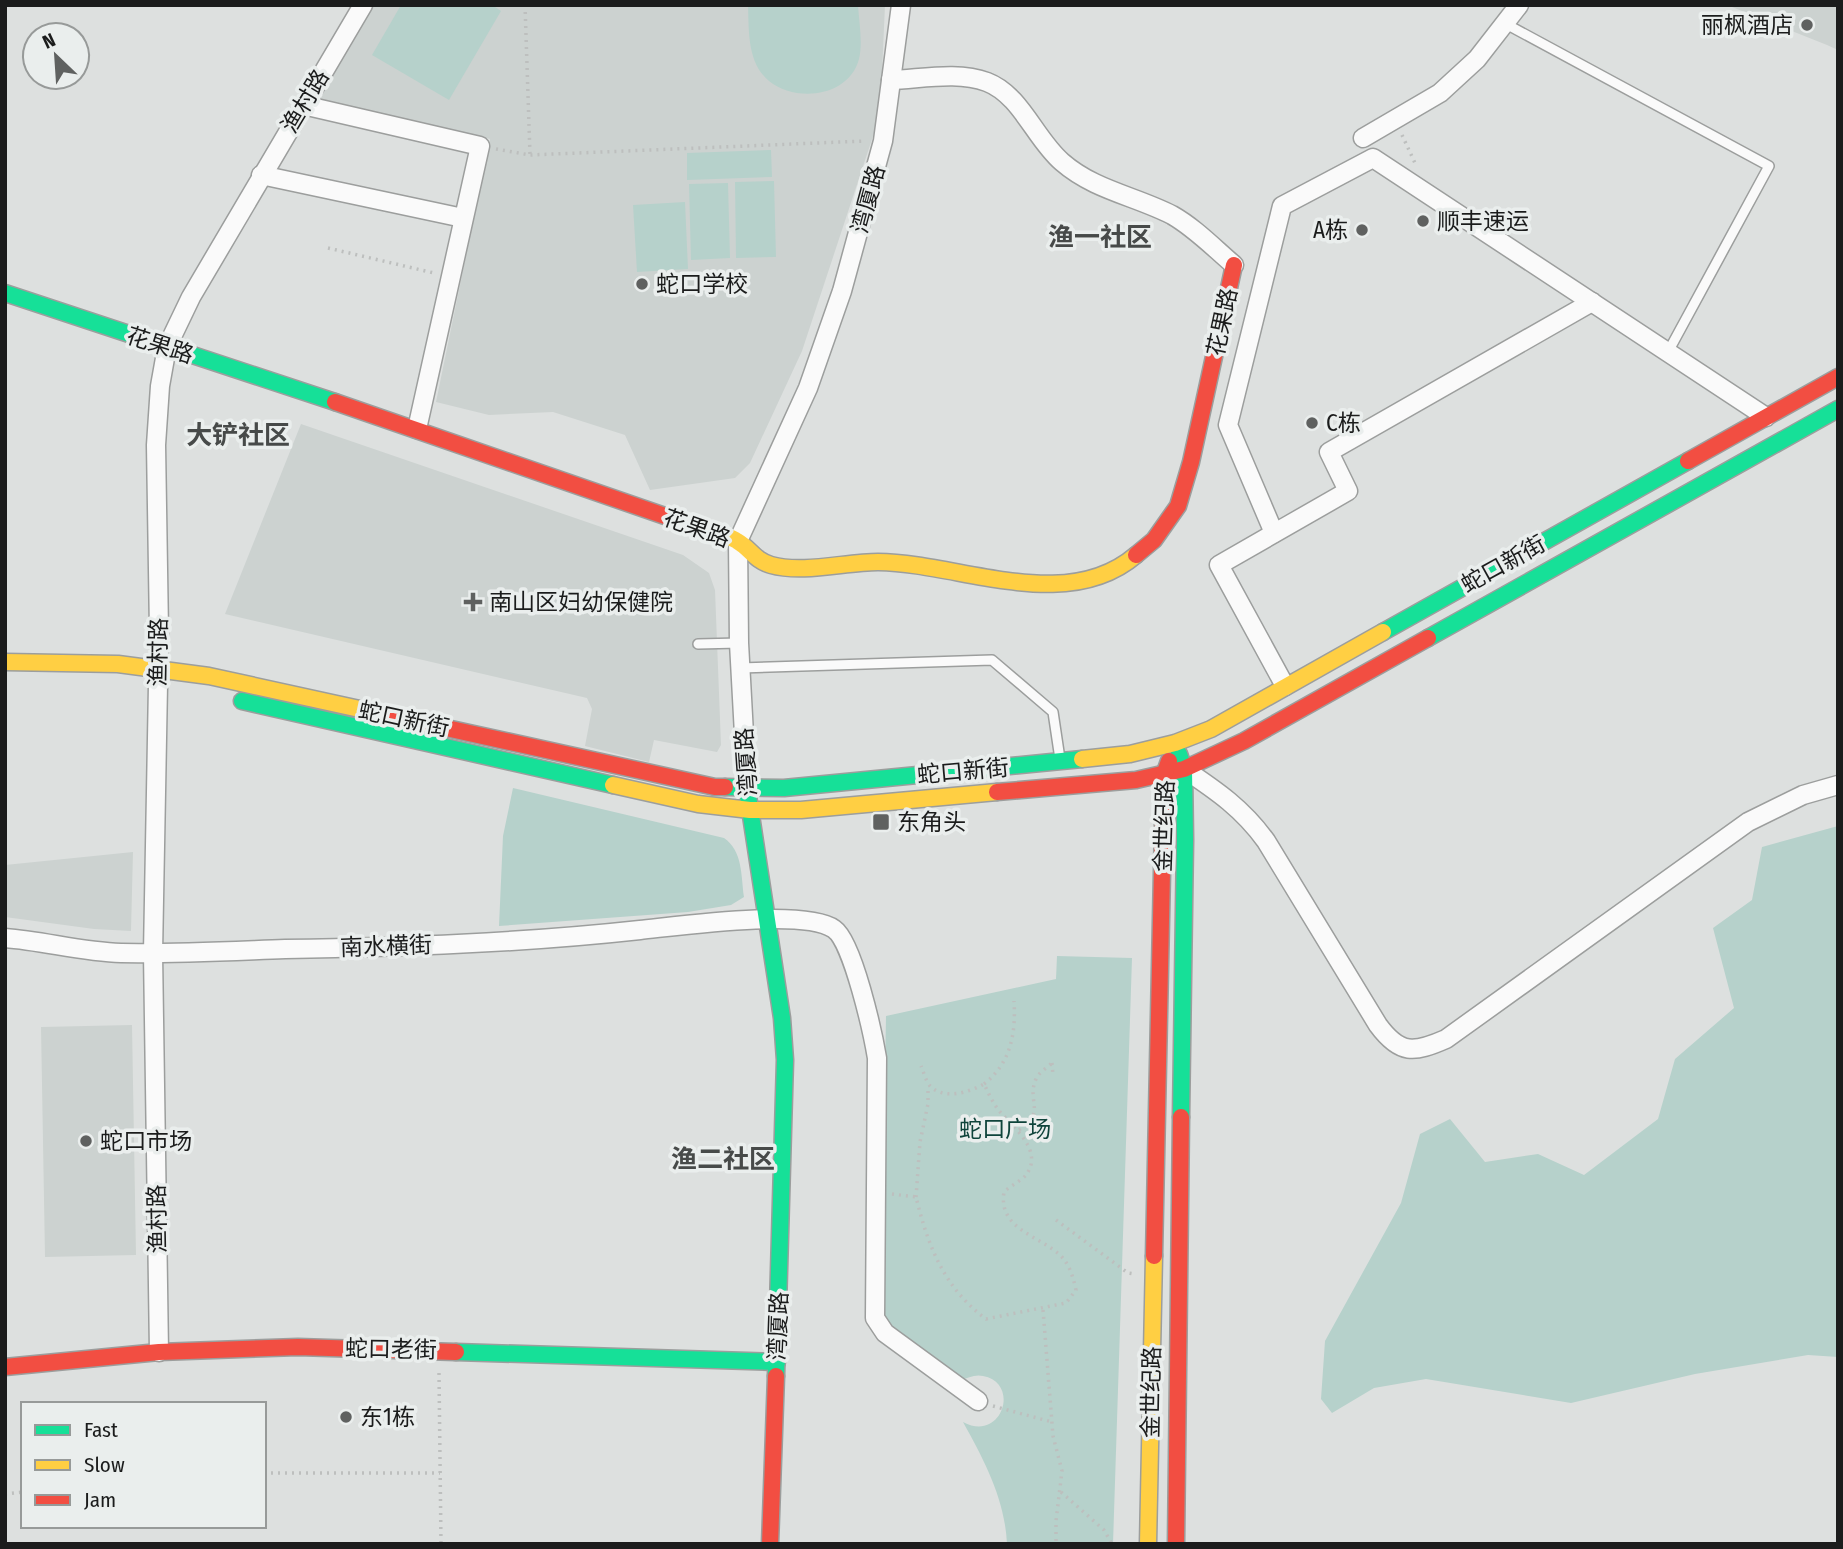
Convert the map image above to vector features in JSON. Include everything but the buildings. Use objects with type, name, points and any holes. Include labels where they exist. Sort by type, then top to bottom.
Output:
[{"type":"street","name":"渔村路","points":[[159,1352],[153,953],[158,678],[156,445],[160,386],[167,347],[191,297],[363,5]]},
{"type":"street","name":"湾厦路","points":[[770,1544],[785,1060],[782,1018],[747,789],[739,643],[738,541],[808,388],[842,291],[883,141],[901,5]]},
{"type":"street","points":[[1363,138],[1440,93],[1459,77],[1506,24],[1519,5]]},
{"type":"street","points":[[891,80],[965,77],[998,87],[1012,100],[1061,162],[1106,190],[1172,216],[1234,265]]},
{"type":"street","points":[[303,105],[480,146],[417,429]]},
{"type":"street","points":[[1273,533],[1228,425],[1282,206],[1373,158],[1766,417]]},
{"type":"street","points":[[261,175],[463,218]]},
{"type":"street","name":"花果路","points":[[5,293],[417,429],[738,541],[756,559],[771,565],[787,568],[877,562],[905,564],[1046,585],[1082,583],[1122,567],[1154,540],[1178,506],[1191,462],[1234,265]]},
{"type":"street","points":[[1285,687],[1219,565],[1348,491],[1329,452],[1592,302]]},
{"type":"street","name":"蛇口新街","points":[[139,683],[158,678],[209,676],[701,785],[747,789],[784,788],[1130,754],[1175,743],[1211,729],[1838,377]]},
{"type":"street","name":"蛇口新街","points":[[232,698],[698,804],[750,810],[783,811],[1093,785],[1164,775],[1184,769],[1244,741],[1838,409]]},
{"type":"street","name":"蛇口新街","points":[[5,662],[118,664],[158,678],[178,689]]},
{"type":"street","name":"金世纪路","points":[[1175,743],[1184,769],[1176,1544]]},
{"type":"street","name":"金世纪路","points":[[1148,1544],[1164,775],[1175,743]]},
{"type":"street","points":[[1184,769],[1251,819],[1378,1025],[1399,1047],[1413,1050],[1446,1039],[1748,822],[1803,795],[1838,785]]},
{"type":"street","name":"南水横街","points":[[5,938],[91,951],[153,953],[364,948],[506,940],[767,919],[827,925],[836,930],[848,950],[872,1029],[877,1058],[874,1312],[877,1323],[885,1333],[978,1401]]},
{"type":"street","name":"蛇口老街","points":[[5,1367],[159,1352],[298,1347],[777,1362]]},
{"type":"street","points":[[1151,1420],[1158,1433],[1167,1433],[1178,1413]]},
{"type":"lane","points":[[1506,24],[1769,166],[1668,352]]},
{"type":"lane","points":[[698,644],[739,643]]},
{"type":"lane","points":[[740,668],[992,660],[1053,712],[1061,762]]},
{"type":"path","points":[[525,5],[530,155]]},
{"type":"path","points":[[1395,121],[1416,166],[1408,181]]},
{"type":"path","points":[[480,146],[530,155],[883,141]]},
{"type":"path","points":[[328,248],[449,276]]},
{"type":"path","points":[[928,1086],[940,1093],[956,1094],[985,1084],[1006,1060],[1015,1021],[1014,1001]]},
{"type":"path","points":[[1019,1130],[1031,1122],[1035,1111],[1033,1089],[1036,1077],[1052,1063],[1053,1076]]},
{"type":"path","points":[[921,1066],[928,1086],[928,1104],[920,1142],[916,1197],[932,1251],[950,1283],[986,1320],[1066,1303],[1076,1290],[1071,1270],[1062,1257],[1014,1225],[1004,1213],[1004,1192],[1026,1176],[1030,1165],[1027,1143],[1019,1130],[999,1111],[985,1084]]},
{"type":"path","points":[[875,1192],[916,1197]]},
{"type":"path","points":[[1056,1220],[1128,1273],[1154,1275]]},
{"type":"path","points":[[1043,1309],[1053,1436],[1062,1471],[1056,1544]]},
{"type":"path","points":[[439,1350],[441,1544]]},
{"type":"path","points":[[978,1401],[1052,1422]]},
{"type":"path","points":[[266,1473],[440,1473]]},
{"type":"path","points":[[1061,1492],[1104,1530],[1112,1544]]},
{"type":"shaded area","name":"蛇口学校","points":[[374,5],[885,5],[877,124],[802,351],[750,463],[735,478],[650,490],[625,435],[553,412],[489,415],[436,402],[490,139],[317,98]]},
{"type":"shaded area","name":"丽枫酒店","points":[[1727,5],[1838,5],[1838,50],[1827,45]]},
{"type":"shaded area","name":"南山区妇幼保健院","points":[[301,424],[683,555],[709,573],[715,590],[721,745],[717,752],[654,740],[649,762],[585,746],[592,709],[587,698],[225,614]]},
{"type":"shaded area","points":[[133,852],[131,931],[5,917],[5,865]]},
{"type":"shaded area","name":"蛇口市场","points":[[132,1025],[136,1255],[45,1257],[41,1027]]},
{"type":"green space","points":[[401,5],[492,5],[501,11],[449,100],[372,55]]},
{"type":"green space","points":[[748,5],[858,5],[861,46],[853,72],[845,82],[833,88],[807,94],[780,88],[769,81],[762,74],[753,56]]},
{"type":"green space","points":[[771,150],[772,177],[687,180],[687,153]]},
{"type":"green space","points":[[774,181],[776,257],[736,258],[735,182]]},
{"type":"green space","points":[[728,183],[730,258],[691,260],[689,184]]},
{"type":"green space","points":[[685,202],[688,269],[637,272],[633,205]]},
{"type":"green space","points":[[513,788],[724,838],[738,857],[744,897],[731,905],[688,912],[499,926],[503,836]]},
{"type":"green space","points":[[1838,826],[1838,1357],[1808,1355],[1695,1374],[1571,1403],[1426,1379],[1374,1388],[1332,1413],[1321,1399],[1325,1341],[1401,1203],[1420,1134],[1450,1119],[1485,1162],[1538,1154],[1584,1175],[1658,1119],[1675,1059],[1734,1008],[1713,928],[1752,900],[1762,847]]},
{"type":"green space","name":"蛇口广场","points":[[1057,956],[1132,958],[1113,1544],[1007,1544],[998,1496],[986,1465],[963,1422],[977,1426],[988,1425],[996,1419],[1002,1410],[1004,1399],[1001,1389],[995,1381],[983,1376],[960,1380],[887,1326],[881,1315],[886,1016],[1056,979]]},
{"type":"traffic: fast","points":[[5,293],[335,402]]},
{"type":"traffic: fast","points":[[1428,638],[1838,409]]},
{"type":"traffic: fast","points":[[1383,632],[1688,461]]},
{"type":"traffic: fast","points":[[242,701],[613,785]]},
{"type":"traffic: fast","points":[[1179,754],[1184,769],[1185,840],[1181,1117]]},
{"type":"traffic: fast","points":[[725,787],[784,788],[1082,759]]},
{"type":"traffic: fast","points":[[748,796],[782,1018],[785,1060],[776,1376]]},
{"type":"traffic: fast","points":[[456,1352],[777,1362]]},
{"type":"traffic: slow","points":[[717,534],[735,540],[765,563],[783,567],[810,568],[865,562],[910,564],[1045,584],[1078,582],[1108,573],[1136,555]]},
{"type":"traffic: slow","points":[[1082,759],[1130,754],[1175,743],[1211,729],[1383,632]]},
{"type":"traffic: slow","points":[[5,662],[118,664],[209,676],[387,715]]},
{"type":"traffic: slow","points":[[613,785],[698,804],[750,810],[801,810],[997,792]]},
{"type":"traffic: slow","points":[[1148,1544],[1154,1256]]},
{"type":"traffic: jam","points":[[1136,555],[1154,540],[1178,506],[1191,462],[1234,265]]},
{"type":"traffic: jam","points":[[1688,461],[1838,377]]},
{"type":"traffic: jam","points":[[335,402],[717,534]]},
{"type":"traffic: jam","points":[[997,792],[1136,780],[1184,769],[1244,741],[1428,638]]},
{"type":"traffic: jam","points":[[387,715],[725,787]]},
{"type":"traffic: jam","points":[[1154,1256],[1164,775],[1169,761]]},
{"type":"traffic: jam","points":[[1176,1544],[1181,1117]]},
{"type":"traffic: jam","points":[[5,1367],[159,1352],[298,1347],[456,1352]]},
{"type":"traffic: jam","points":[[770,1544],[776,1376]]},
{"type":"place","name":"丽枫酒店","points":[[1807,25]]},
{"type":"place","name":"顺丰速运","points":[[1423,221]]},
{"type":"place","name":"A栋","points":[[1362,230]]},
{"type":"place","name":"蛇口学校","points":[[642,284]]},
{"type":"place","name":"C栋","points":[[1312,423]]},
{"type":"place","name":"南山区妇幼保健院","points":[[473,602]]},
{"type":"place","name":"东角头","points":[[881,822]]},
{"type":"place","name":"蛇口市场","points":[[86,1141]]},
{"type":"place","name":"东1栋","points":[[346,1417]]},
{"type":"district","name":"渔一社区","points":[[1100,237]]},
{"type":"district","name":"大铲社区","points":[[238,435]]},
{"type":"district","name":"渔二社区","points":[[723,1159]]}]
